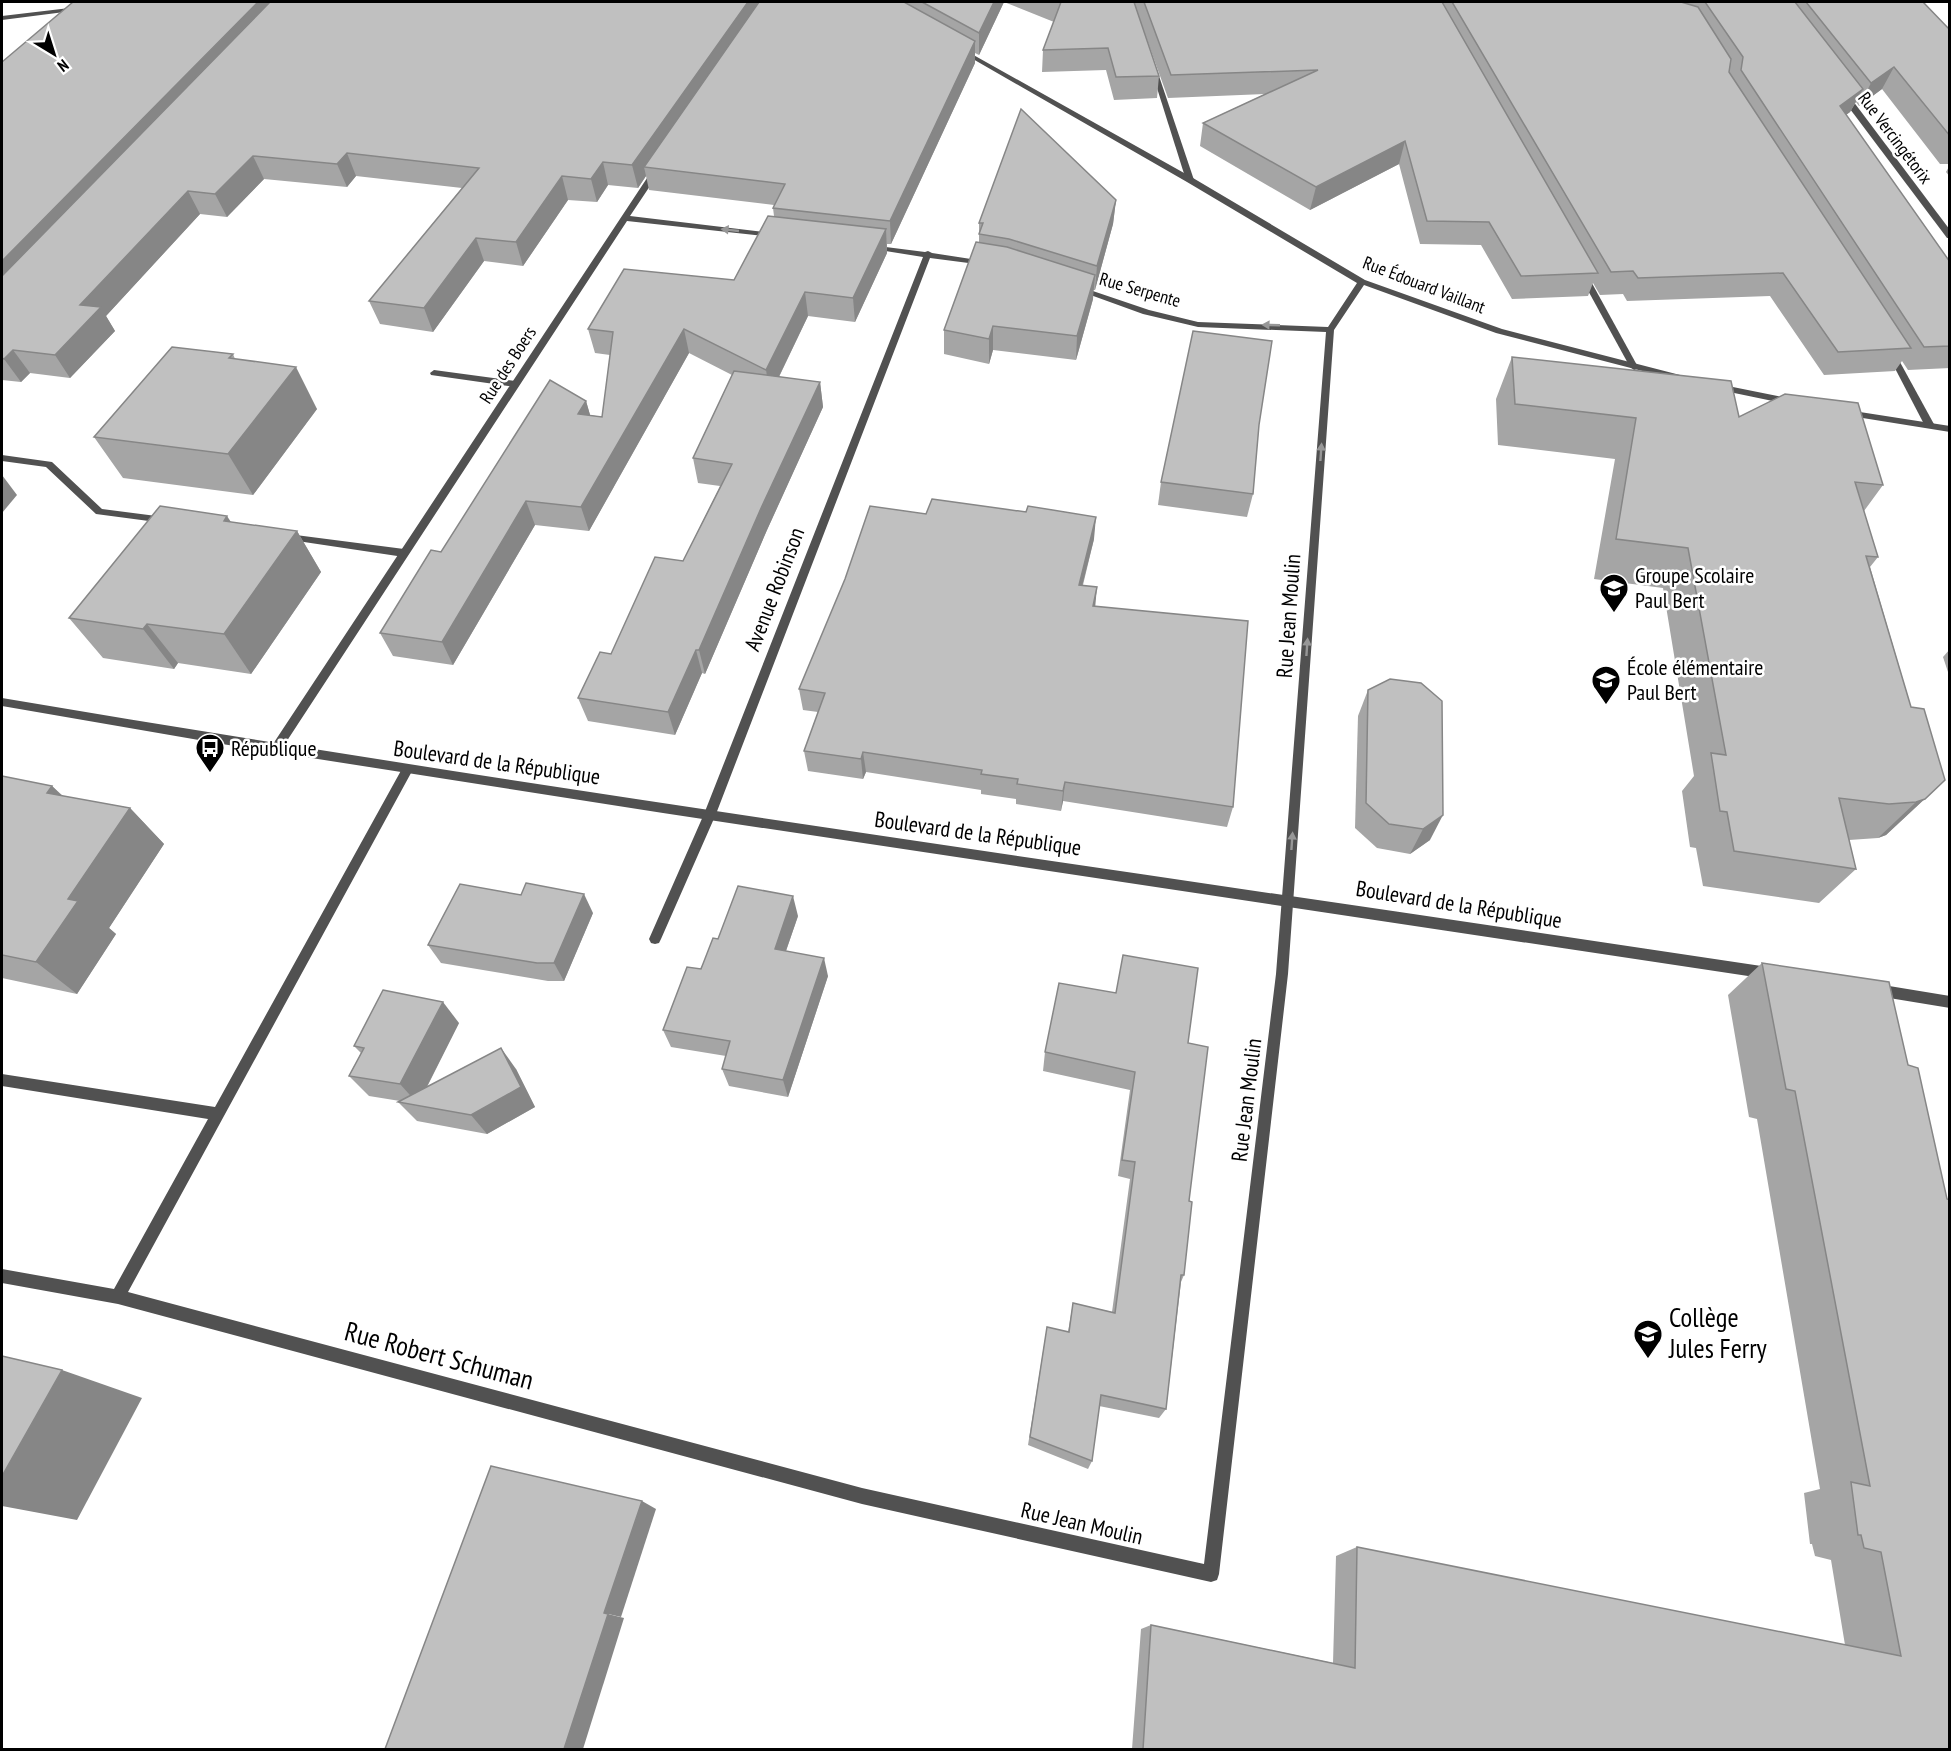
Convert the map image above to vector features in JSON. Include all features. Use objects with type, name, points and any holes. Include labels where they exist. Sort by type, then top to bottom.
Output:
[{"type":"street","points":[[2,18],[85,8]]},
{"type":"street","name":"Rue Édouard Vaillant","points":[[957,48],[1190,180],[1362,282],[1499,330],[1691,381]]},
{"type":"street","points":[[1149,57],[1190,180]]},
{"type":"street","name":"Rue Vercingétorix","points":[[1837,86],[1950,236]]},
{"type":"street","name":"Rue des Boers","points":[[275,750],[664,159]]},
{"type":"street","points":[[624,219],[787,237]]},
{"type":"street","points":[[869,246],[928,253],[996,265]]},
{"type":"street","name":"Avenue Robinson","points":[[655,939],[710,814],[928,253]]},
{"type":"street","points":[[1582,273],[1634,366]]},
{"type":"street","name":"Rue Jean Moulin","points":[[862,1496],[1211,1574],[1282,974],[1330,330],[1362,282]]},
{"type":"street","name":"Rue Serpente","points":[[1072,288],[1158,315],[1214,326],[1297,326],[1330,330]]},
{"type":"street","points":[[1886,345],[1930,426]]},
{"type":"street","points":[[434,373],[515,384]]},
{"type":"street","points":[[1714,386],[1804,404]]},
{"type":"street","points":[[1838,411],[1950,429]]},
{"type":"street","points":[[2,458],[49,464],[99,512],[170,521]]},
{"type":"street","points":[[275,536],[404,554]]},
{"type":"street","name":"Boulevard de la République","points":[[2,702],[275,750],[1781,975]]},
{"type":"street","points":[[118,1297],[407,770]]},
{"type":"street","points":[[1860,987],[1950,1002]]},
{"type":"street","points":[[2,1080],[218,1114]]},
{"type":"street","name":"Rue Robert Schuman","points":[[2,1276],[118,1297],[862,1496]]},
{"type":"building","points":[[73,2],[258,2],[2,261],[2,62]]},
{"type":"building","points":[[270,2],[748,2],[632,165],[603,162],[591,179],[562,176],[516,242],[476,238],[424,308],[369,301],[479,168],[347,153],[337,164],[253,156],[215,194],[188,191],[80,305],[101,307],[55,355],[13,350],[4,359],[2,358],[2,276]]},
{"type":"building","points":[[759,2],[904,2],[975,41],[890,221],[773,208],[785,184],[644,167]]},
{"type":"building","points":[[922,2],[994,2],[979,33]]},
{"type":"building","points":[[1061,2],[1134,2],[1159,76],[1116,77],[1108,48],[1043,50]]},
{"type":"building","points":[[1144,2],[1442,2],[1598,273],[1521,276],[1489,222],[1427,221],[1405,141],[1316,187],[1203,123],[1318,70],[1171,75]]},
{"type":"building","points":[[1452,2],[1681,2],[1698,7],[1731,59],[1729,72],[1911,348],[1838,352],[1783,273],[1638,278],[1633,271],[1611,272]]},
{"type":"building","points":[[1705,2],[1795,2],[1863,89],[1840,106],[1950,262],[1950,346],[1924,347],[1741,70],[1743,57]]},
{"type":"building","points":[[1806,2],[1923,2],[1950,30],[1950,136],[1894,67],[1871,83]]},
{"type":"building","points":[[1021,109],[1116,200],[1097,266],[1009,239],[979,234],[983,223],[979,223]]},
{"type":"building","points":[[768,216],[886,229],[853,298],[805,292],[766,370],[684,329],[581,507],[526,501],[442,642],[380,633],[431,550],[441,552],[550,380],[586,401],[578,414],[602,417],[613,332],[588,329],[624,269],[734,280]]},
{"type":"building","points":[[976,242],[1007,247],[1095,275],[1077,336],[993,326],[989,339],[944,330]]},
{"type":"building","points":[[1193,331],[1272,341],[1259,425],[1253,494],[1161,482]]},
{"type":"building","points":[[172,347],[233,354],[229,358],[296,367],[228,454],[94,437]]},
{"type":"building","points":[[1512,357],[1731,381],[1739,417],[1785,394],[1858,403],[1883,485],[1855,482],[1878,557],[1866,556],[1911,707],[1924,709],[1945,780],[1925,799],[1916,802],[1889,804],[1839,798],[1856,869],[1734,851],[1727,812],[1720,811],[1711,753],[1726,755],[1688,548],[1616,539],[1636,418],[1515,404]]},
{"type":"building","points":[[734,371],[820,382],[762,506],[699,650],[696,650],[668,712],[578,698],[600,652],[611,654],[655,557],[683,561],[732,464],[693,458]]},
{"type":"building","points":[[932,499],[1026,512],[1028,506],[1096,517],[1079,585],[1097,587],[1093,606],[1248,621],[1233,807],[1065,782],[1063,791],[1017,784],[1018,779],[981,774],[982,770],[863,752],[861,759],[804,751],[825,693],[799,689],[845,579],[870,506],[926,514]]},
{"type":"building","points":[[160,506],[227,516],[224,521],[297,531],[224,634],[147,624],[143,629],[69,618]]},
{"type":"building","points":[[1390,679],[1421,683],[1442,701],[1443,815],[1423,829],[1389,824],[1366,803],[1368,690]]},
{"type":"building","points":[[2,776],[52,786],[47,793],[130,808],[68,899],[78,901],[36,962],[2,955]]},
{"type":"building","points":[[526,883],[584,894],[554,963],[537,963],[428,945],[460,884],[521,895]]},
{"type":"building","points":[[738,886],[793,896],[775,949],[824,958],[783,1080],[722,1069],[730,1041],[663,1030],[687,967],[701,969],[713,938],[718,939]]},
{"type":"building","points":[[1123,955],[1198,968],[1188,1043],[1208,1047],[1189,1201],[1192,1202],[1184,1275],[1181,1275],[1166,1409],[1101,1395],[1092,1461],[1030,1437],[1047,1327],[1069,1332],[1073,1303],[1115,1313],[1135,1162],[1122,1160],[1135,1072],[1045,1052],[1059,983],[1116,993]]},
{"type":"building","points":[[1762,963],[1889,982],[1908,1065],[1918,1068],[1947,1199],[1950,1200],[1950,1749],[1143,1749],[1151,1625],[1355,1668],[1357,1547],[1901,1656],[1881,1552],[1864,1548],[1861,1535],[1858,1535],[1851,1482],[1870,1486],[1795,1091],[1786,1089]]},
{"type":"building","points":[[383,990],[443,1002],[400,1084],[349,1076],[364,1048],[354,1046]]},
{"type":"building","points":[[501,1048],[521,1087],[471,1115],[398,1102]]},
{"type":"building","points":[[2,1356],[62,1370],[2,1476]]},
{"type":"building","points":[[491,1466],[642,1501],[604,1613],[608,1614],[564,1749],[385,1749]]},
{"type":"place","name":"Groupe Scolaire Paul Bert","points":[[1614,614]]},
{"type":"place","name":"École élémentaire Paul Bert","points":[[1606,706]]},
{"type":"place","name":"République","points":[[210,774]]},
{"type":"place","name":"Collège Jules Ferry","points":[[1648,1360]]}]
